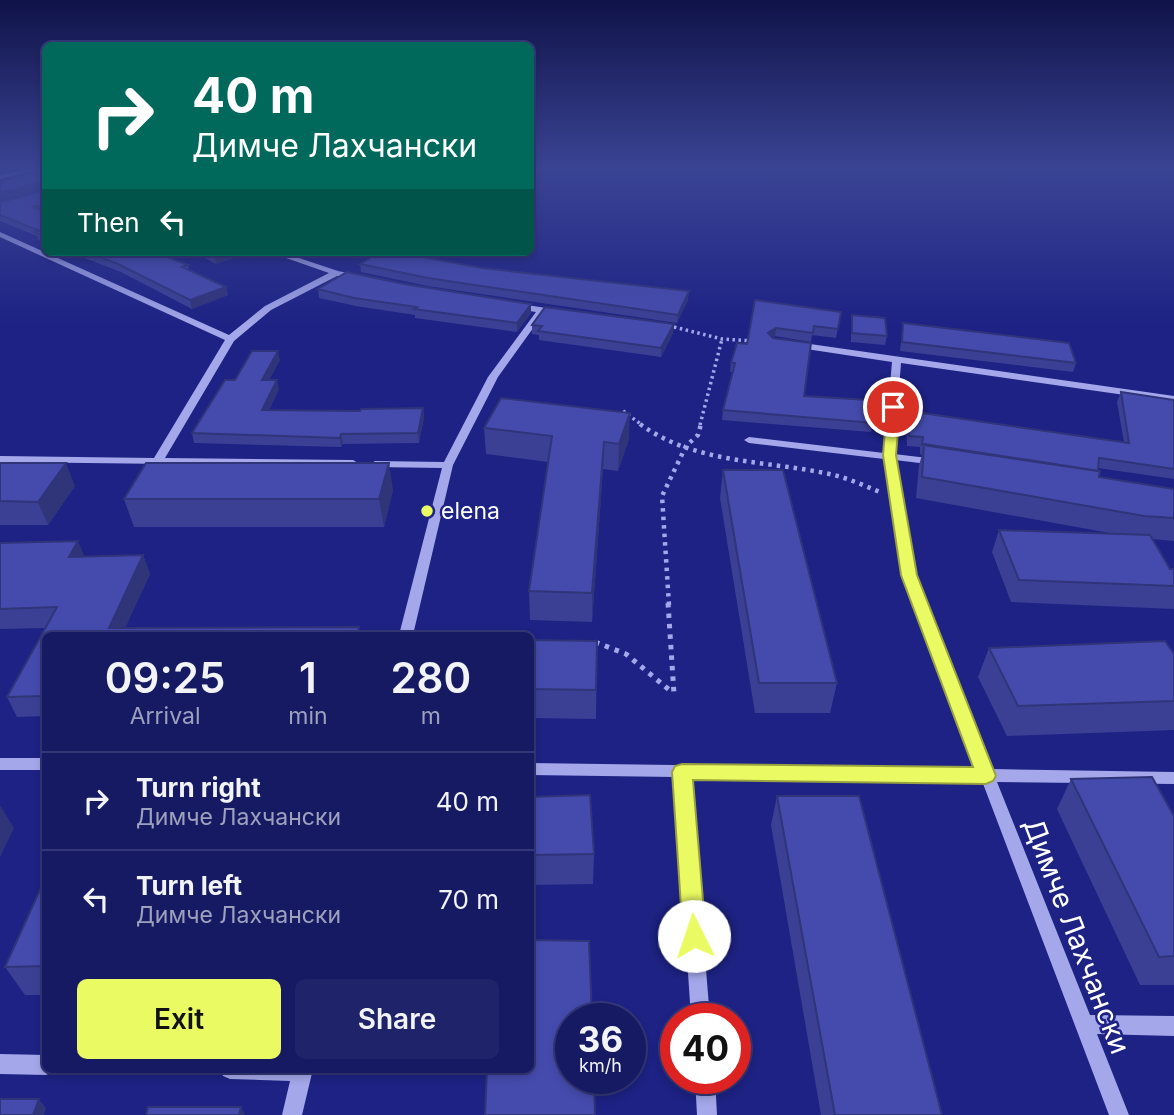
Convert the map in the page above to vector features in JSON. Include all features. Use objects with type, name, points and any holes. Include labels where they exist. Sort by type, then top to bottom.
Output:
[{"type":"street","points":[[0,234],[42,253]]},
{"type":"street","points":[[48,256],[230,339]]},
{"type":"street","points":[[285,256],[336,273],[373,281]]},
{"type":"street","points":[[158,460],[230,339],[268,308],[336,273]]},
{"type":"street","points":[[502,304],[568,314]]},
{"type":"street","points":[[407,632],[448,465],[493,377],[541,311]]},
{"type":"street","points":[[775,342],[1174,399]]},
{"type":"street","name":"Димче Лахчански","points":[[897,360],[890,455],[909,575],[1119,1115]]},
{"type":"street","points":[[749,440],[890,455],[944,464]]},
{"type":"street","points":[[0,459],[448,465]]},
{"type":"street","points":[[0,764],[42,764]]},
{"type":"street","points":[[534,769],[1174,778]]},
{"type":"street","points":[[682,772],[699,1003]]},
{"type":"street","points":[[1084,1024],[1174,1026]]},
{"type":"street","points":[[0,1064],[42,1065]]},
{"type":"street","points":[[292,1115],[302,1073]]},
{"type":"street","points":[[706,1094],[708,1115]]},
{"type":"path","points":[[674,327],[722,339],[775,342]]},
{"type":"path","points":[[595,642],[626,654],[674,694],[662,496],[686,446],[698,435],[722,339]]},
{"type":"path","points":[[623,411],[645,430],[722,459],[832,474],[897,499]]},
{"type":"building","points":[[15,221],[42,221],[42,235],[35,232],[40,231]]},
{"type":"building","points":[[97,256],[164,256],[188,265],[182,267],[226,287],[190,300]]},
{"type":"building","points":[[373,256],[418,256],[482,268],[689,291],[678,315],[428,278],[360,264]]},
{"type":"building","points":[[347,272],[531,304],[517,323],[414,309],[417,307],[354,298],[318,289]]},
{"type":"building","points":[[755,300],[841,312],[838,329],[814,326],[813,333],[776,328],[768,333],[773,338],[811,343],[804,396],[869,400],[873,423],[723,410],[735,363],[731,363],[737,343],[747,344]]},
{"type":"building","points":[[545,307],[674,324],[661,348],[538,331],[542,326],[532,325]]},
{"type":"building","points":[[852,315],[885,318],[887,336],[852,333]]},
{"type":"building","points":[[903,323],[1069,343],[1076,363],[902,342]]},
{"type":"building","points":[[252,351],[278,351],[262,380],[277,380],[262,410],[360,411],[423,408],[418,433],[341,434],[340,438],[192,433],[225,380],[235,380]]},
{"type":"building","points":[[1121,392],[1174,400],[1174,469],[1099,458],[1098,471],[922,445],[923,437],[909,436],[908,411],[1129,443]]},
{"type":"building","points":[[501,398],[630,413],[619,444],[604,442],[592,593],[529,591],[552,436],[484,428]]},
{"type":"building","points":[[924,444],[1100,471],[1099,477],[1174,489],[1174,518],[1144,516],[922,477]]},
{"type":"building","points":[[0,463],[66,463],[38,502],[0,501]]},
{"type":"building","points":[[146,463],[389,463],[379,499],[124,499]]},
{"type":"building","points":[[723,470],[783,470],[837,683],[759,683]]},
{"type":"building","points":[[999,530],[1150,535],[1170,569],[1174,569],[1174,586],[1019,580]]},
{"type":"building","points":[[78,541],[69,557],[143,555],[109,628],[359,627],[358,632],[43,632],[57,607],[0,609],[0,543]]},
{"type":"building","points":[[42,634],[42,696],[7,697]]},
{"type":"building","points":[[534,640],[597,641],[596,690],[534,689]]},
{"type":"building","points":[[1165,641],[1174,654],[1174,701],[1018,706],[989,648]]},
{"type":"building","points":[[1152,777],[1174,816],[1174,956],[1159,957],[1071,779]]},
{"type":"building","points":[[590,795],[594,854],[534,855],[534,797]]},
{"type":"building","points":[[777,796],[859,796],[942,1115],[835,1115]]},
{"type":"building","points":[[42,885],[42,966],[5,967]]},
{"type":"building","points":[[534,940],[589,941],[591,1003],[555,1003],[555,1094],[594,1094],[595,1115],[485,1115],[487,1073],[534,1073]]},
{"type":"building","points":[[0,1099],[39,1099],[33,1115],[0,1115]]},
{"type":"building","points":[[148,1107],[241,1107],[239,1115],[146,1115]]},
{"type":"place","name":"elena","points":[[427,511]]},
{"type":"route","points":[[694,936],[682,772],[986,776],[909,575],[890,455],[893,407]]}]
